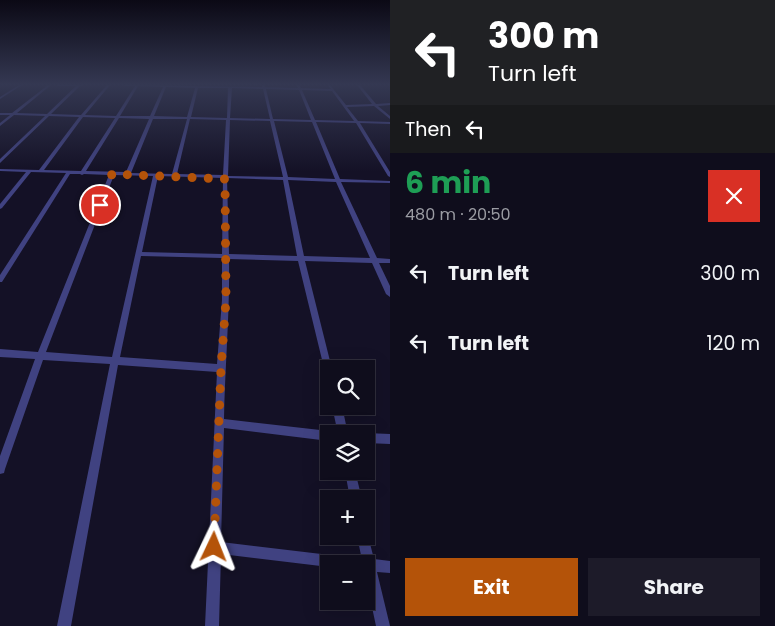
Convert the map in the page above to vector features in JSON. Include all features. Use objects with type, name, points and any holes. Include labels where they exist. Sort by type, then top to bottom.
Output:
[{"type":"street","points":[[0,125],[12,114]]},
{"type":"street","points":[[20,114],[390,123]]},
{"type":"street","points":[[82,174],[119,114]]},
{"type":"street","points":[[128,174],[154,114]]},
{"type":"street","points":[[174,176],[190,114]]},
{"type":"street","points":[[212,626],[221,368],[226,300],[225,179],[229,114]]},
{"type":"street","points":[[270,114],[301,258],[326,360]]},
{"type":"street","points":[[311,114],[338,180],[390,294]]},
{"type":"street","points":[[351,114],[390,176]]},
{"type":"street","points":[[0,162],[48,115]]},
{"type":"street","points":[[40,172],[83,116]]},
{"type":"street","points":[[0,170],[225,179],[390,182]]},
{"type":"street","points":[[0,207],[30,172]]},
{"type":"street","points":[[0,280],[68,174]]},
{"type":"street","points":[[0,469],[19,420],[40,356],[112,174]]},
{"type":"street","points":[[64,626],[115,360],[156,175]]},
{"type":"street","points":[[138,254],[390,261]]},
{"type":"street","points":[[0,353],[221,368]]},
{"type":"street","points":[[219,423],[320,435]]},
{"type":"street","points":[[375,438],[390,439]]},
{"type":"street","points":[[214,547],[320,560]]},
{"type":"street","points":[[375,566],[390,567]]},
{"type":"street","points":[[375,596],[383,626]]},
{"type":"route","points":[[100,205],[112,174],[225,179],[226,300],[221,368],[214,547]]}]
